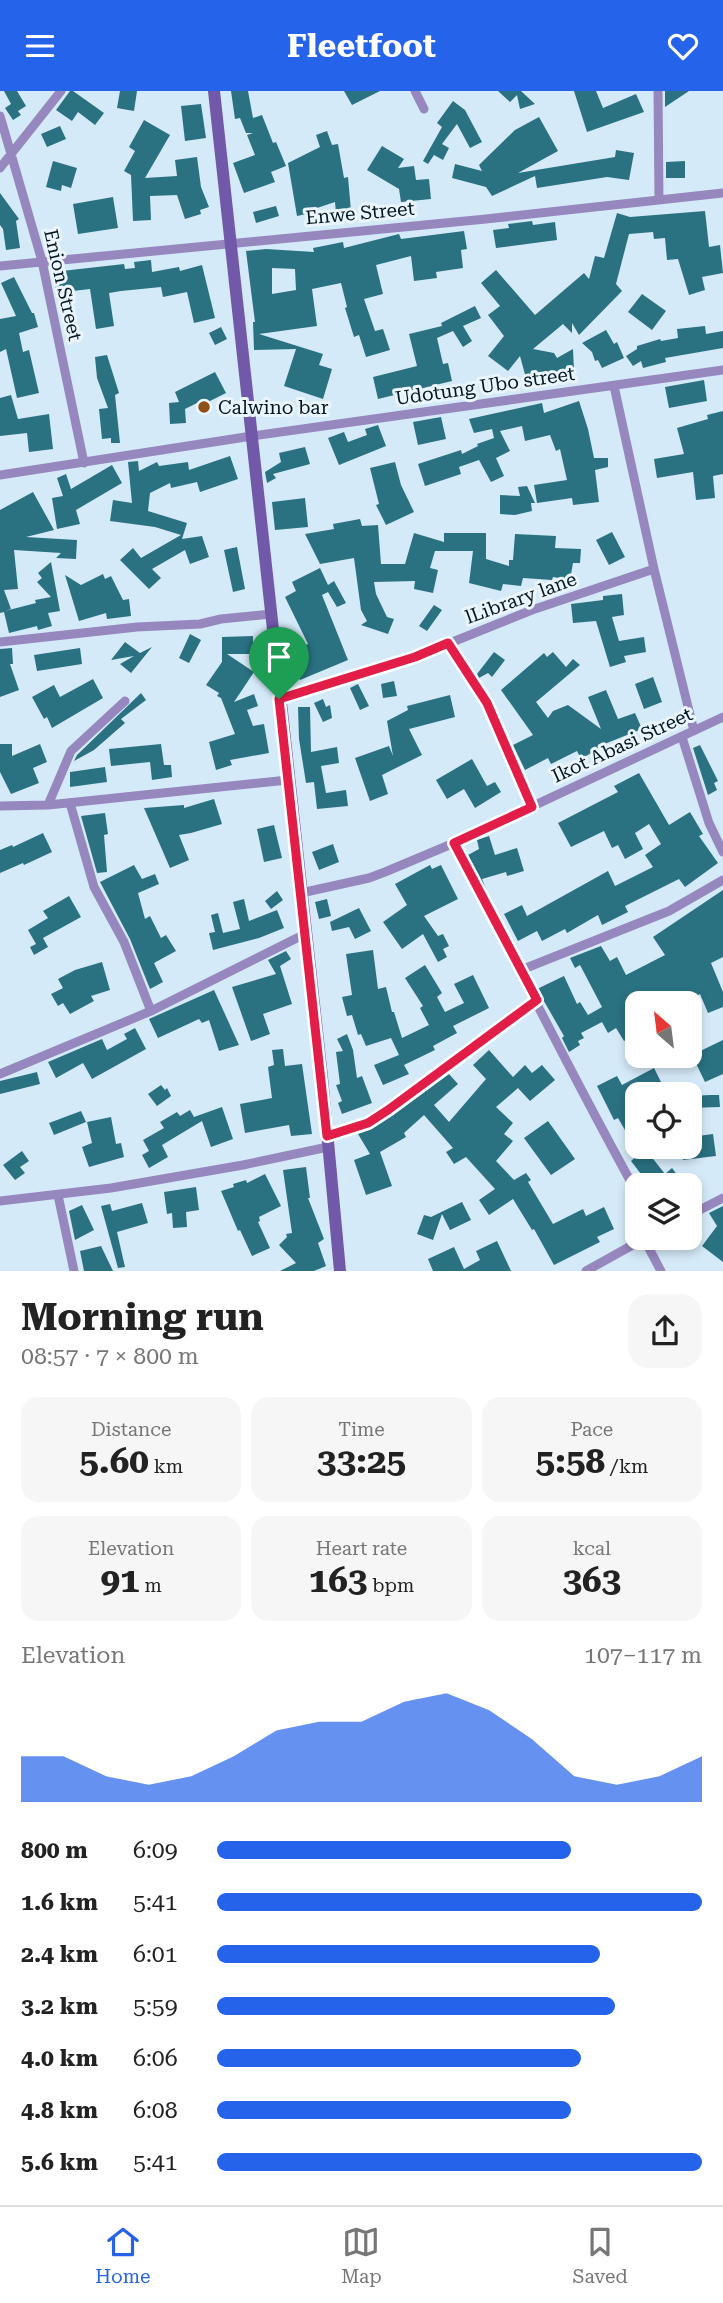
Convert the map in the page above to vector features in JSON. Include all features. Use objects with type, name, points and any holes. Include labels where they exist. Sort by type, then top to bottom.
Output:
[{"type":"street","points":[[0,168],[61,91]]},
{"type":"street","points":[[214,91],[340,1271]]},
{"type":"street","points":[[415,91],[424,109]]},
{"type":"street","points":[[659,91],[659,200]]},
{"type":"street","name":"Enion Street","points":[[0,116],[42,261],[84,463]]},
{"type":"street","name":"Enwe Street","points":[[0,266],[723,193]]},
{"type":"street","name":"Udotung Ubo street","points":[[0,475],[252,436],[723,370]]},
{"type":"street","points":[[614,386],[654,569],[694,731]]},
{"type":"street","name":"lLibrary lane","points":[[279,699],[415,657],[532,610],[654,569]]},
{"type":"street","points":[[0,642],[137,627],[200,624],[271,614]]},
{"type":"street","points":[[448,643],[487,703],[532,807]]},
{"type":"street","points":[[48,805],[71,751],[125,701]]},
{"type":"street","name":"Ikot Abasi Street","points":[[300,893],[369,878],[454,843],[723,716]]},
{"type":"street","points":[[682,737],[709,823],[723,852]]},
{"type":"street","points":[[0,806],[48,805],[288,780]]},
{"type":"street","points":[[70,803],[94,887],[124,942],[151,1011]]},
{"type":"street","points":[[454,843],[537,1000],[587,1103],[626,1173]]},
{"type":"street","points":[[521,970],[662,914],[723,880]]},
{"type":"street","points":[[0,1074],[151,1011],[305,934]]},
{"type":"street","points":[[0,1201],[111,1188],[229,1168],[328,1142],[388,1110],[537,1000]]},
{"type":"street","points":[[58,1195],[74,1271]]},
{"type":"street","points":[[702,1209],[723,1198]]},
{"type":"street","points":[[586,1271],[625,1250]]},
{"type":"street","points":[[651,1250],[661,1271]]},
{"type":"building","points":[[4,91],[17,91],[26,106],[18,111],[21,115],[13,120],[5,108],[11,104]]},
{"type":"building","points":[[70,91],[104,113],[95,125],[78,112],[72,121],[56,110]]},
{"type":"building","points":[[120,91],[137,91],[134,111],[117,108]]},
{"type":"building","points":[[231,91],[248,91],[253,118],[262,115],[286,166],[271,172],[275,182],[244,193],[233,163],[255,155],[247,135],[253,133],[246,133],[240,118],[235,119]]},
{"type":"building","points":[[344,91],[380,91],[352,105]]},
{"type":"building","points":[[498,91],[521,91],[535,104],[520,109],[517,95],[510,102]]},
{"type":"building","points":[[574,91],[596,91],[603,108],[636,94],[644,112],[587,132]]},
{"type":"building","points":[[665,91],[689,91],[665,107]]},
{"type":"building","points":[[453,101],[465,110],[482,142],[470,148],[457,124],[442,144],[449,148],[443,160],[434,155],[428,164],[423,161],[442,127],[437,123]]},
{"type":"building","points":[[201,104],[206,138],[185,141],[181,106]]},
{"type":"building","points":[[539,117],[558,151],[518,173],[615,157],[616,150],[634,153],[629,180],[607,177],[537,188],[535,176],[492,196],[486,187],[452,178],[455,164],[482,171],[479,165],[515,130]]},
{"type":"building","points":[[144,120],[170,135],[145,178],[177,176],[175,160],[197,157],[201,187],[209,207],[200,210],[201,214],[185,219],[177,195],[150,196],[151,220],[133,221],[131,175],[124,171],[135,151],[129,147]]},
{"type":"building","points":[[60,126],[66,139],[47,147],[41,134]]},
{"type":"building","points":[[327,131],[332,145],[338,144],[344,178],[348,177],[351,211],[336,213],[335,202],[297,216],[288,163],[320,147],[316,135]]},
{"type":"building","points":[[382,146],[404,159],[398,168],[414,166],[416,180],[429,179],[431,199],[401,202],[399,189],[367,170]]},
{"type":"building","points":[[53,161],[77,168],[71,188],[62,185],[61,191],[46,187]]},
{"type":"building","points":[[685,161],[685,178],[666,178],[666,162]]},
{"type":"building","points":[[0,193],[19,219],[16,221],[20,248],[6,250],[0,225]]},
{"type":"building","points":[[113,197],[118,228],[78,234],[73,204]]},
{"type":"building","points":[[276,206],[279,216],[256,223],[253,212]]},
{"type":"building","points":[[705,211],[709,247],[720,245],[723,273],[702,277],[705,290],[689,295],[678,259],[667,260],[665,238],[654,239],[653,232],[629,234],[616,284],[622,291],[579,335],[572,323],[572,333],[563,324],[533,349],[554,353],[557,358],[573,349],[574,371],[547,373],[548,376],[527,382],[520,356],[508,371],[488,356],[504,336],[488,315],[500,306],[481,283],[496,270],[535,315],[584,273],[589,279],[595,256],[604,258],[617,213],[630,217]]},
{"type":"building","points":[[532,221],[533,225],[555,222],[557,240],[496,248],[493,230],[509,228],[508,224]]},
{"type":"building","points":[[464,231],[467,249],[461,250],[463,268],[436,272],[437,278],[414,281],[411,256],[376,265],[383,294],[364,299],[375,331],[383,329],[390,350],[366,357],[359,335],[354,337],[341,283],[312,289],[317,326],[259,334],[323,354],[319,365],[332,369],[323,399],[284,386],[296,349],[254,350],[255,322],[246,251],[266,249],[314,252],[313,248],[343,242],[344,248],[399,234],[401,239]],"holes":[[[272,268],[295,269],[296,290],[272,294]]]},
{"type":"building","points":[[151,260],[152,272],[179,267],[180,271],[202,265],[215,318],[194,323],[187,292],[163,297],[161,287],[109,293],[114,326],[96,329],[90,289],[56,293],[53,272],[124,264],[125,269],[135,268],[134,262]]},
{"type":"building","points":[[14,277],[34,313],[38,327],[19,333],[23,352],[29,350],[39,393],[17,398],[6,349],[0,352],[0,319],[16,316],[1,283]]},
{"type":"building","points":[[642,294],[666,311],[652,330],[628,312]]},
{"type":"building","points":[[475,306],[481,318],[463,326],[472,341],[463,347],[453,331],[437,338],[443,364],[448,363],[452,381],[378,399],[373,377],[417,366],[409,334],[442,326],[441,323]]},
{"type":"building","points":[[705,326],[706,334],[723,331],[723,348],[665,358],[666,362],[643,368],[641,361],[633,366],[626,356],[637,349],[637,346],[660,339],[678,338],[677,329]]},
{"type":"building","points":[[221,327],[227,339],[215,345],[209,333]]},
{"type":"building","points":[[606,330],[614,344],[617,342],[624,358],[602,368],[598,360],[595,361],[592,352],[582,343]]},
{"type":"building","points":[[107,355],[119,393],[115,395],[120,443],[111,443],[111,438],[102,439],[99,409],[108,408],[97,378],[95,357]]},
{"type":"building","points":[[215,372],[226,393],[185,409],[186,423],[170,424],[169,403],[179,402],[175,392]]},
{"type":"building","points":[[704,380],[707,401],[669,408],[665,387]]},
{"type":"building","points":[[11,395],[18,419],[49,414],[53,449],[29,452],[27,433],[0,436],[0,398]]},
{"type":"building","points":[[579,401],[594,458],[608,458],[608,467],[595,470],[599,502],[573,505],[572,498],[537,503],[534,485],[567,480],[560,449],[556,451],[550,435],[525,441],[522,426],[500,431],[510,451],[496,458],[504,476],[491,482],[479,460],[459,467],[461,474],[425,486],[418,464],[461,450],[462,454],[478,446],[477,444],[494,438],[492,429],[474,433],[469,419],[542,403],[544,413]]},
{"type":"building","points":[[723,411],[723,474],[713,476],[715,498],[696,500],[693,472],[657,478],[654,459],[684,454],[677,428],[708,419],[707,415]]},
{"type":"building","points":[[441,417],[446,439],[418,445],[413,422]]},
{"type":"building","points":[[378,425],[386,446],[339,465],[328,438],[344,432],[348,442],[367,435],[365,429]]},
{"type":"building","points":[[305,447],[310,464],[273,474],[276,478],[267,483],[265,472],[281,462],[279,453]]},
{"type":"building","points":[[230,456],[238,479],[200,492],[197,482],[171,488],[170,483],[150,493],[148,511],[187,523],[182,539],[202,536],[209,557],[190,564],[185,550],[152,569],[161,578],[149,589],[120,560],[133,548],[141,558],[181,535],[155,527],[110,521],[113,500],[132,503],[128,462],[138,461],[139,471],[157,462],[159,466],[188,462],[189,470]]},
{"type":"building","points":[[395,462],[401,485],[414,512],[386,525],[376,505],[379,504],[370,468]]},
{"type":"building","points":[[112,465],[122,483],[76,510],[80,524],[57,529],[52,498],[63,496],[57,478],[66,474],[71,489]]},
{"type":"building","points":[[527,486],[535,503],[531,503],[532,511],[515,515],[500,514],[500,495],[520,496],[518,487]]},
{"type":"building","points":[[33,492],[54,530],[26,537],[77,540],[76,559],[56,558],[61,553],[14,550],[18,589],[4,590],[11,609],[5,611],[51,597],[37,582],[42,578],[38,573],[51,562],[60,611],[48,613],[52,626],[38,630],[37,626],[9,633],[4,612],[0,613],[0,510]]},
{"type":"building","points":[[305,498],[308,527],[275,530],[272,502]]},
{"type":"building","points":[[360,519],[362,526],[378,525],[381,564],[405,564],[414,533],[444,542],[444,533],[486,533],[486,559],[509,566],[509,560],[513,560],[515,534],[556,536],[555,548],[581,549],[580,563],[573,563],[570,580],[553,577],[552,580],[523,578],[521,586],[503,584],[501,591],[469,583],[473,551],[435,551],[430,568],[438,570],[433,593],[414,589],[415,581],[374,582],[376,594],[387,617],[394,619],[388,634],[361,625],[367,621],[361,610],[354,558],[320,564],[305,534],[334,529],[333,524]]},
{"type":"building","points":[[612,532],[625,557],[609,565],[596,540]]},
{"type":"building","points":[[237,547],[245,589],[233,592],[224,550]]},
{"type":"building","points":[[320,568],[328,585],[334,581],[346,603],[337,607],[328,592],[322,595],[348,660],[300,680],[288,652],[308,644],[285,597],[296,591],[292,582]]},
{"type":"building","points":[[103,574],[105,579],[111,576],[123,600],[129,599],[131,616],[107,619],[106,613],[79,621],[65,575],[81,585]]},
{"type":"building","points":[[622,594],[624,615],[612,617],[619,641],[644,637],[646,652],[624,656],[626,662],[610,667],[596,621],[573,623],[571,604],[603,600],[603,596]]},
{"type":"building","points":[[434,605],[442,610],[427,631],[419,626]]},
{"type":"building","points":[[190,634],[201,640],[189,663],[179,658]]},
{"type":"building","points":[[253,636],[253,654],[227,654],[254,672],[234,702],[254,694],[258,706],[247,710],[253,726],[264,724],[269,753],[230,760],[232,765],[216,770],[209,742],[235,734],[221,698],[217,696],[219,693],[206,685],[222,662],[222,637]]},
{"type":"building","points":[[125,642],[140,653],[152,647],[131,673],[120,664],[134,656],[111,660]]},
{"type":"building","points":[[12,648],[13,664],[10,664],[19,690],[0,697],[0,649]]},
{"type":"building","points":[[80,648],[82,664],[37,671],[34,655]]},
{"type":"building","points":[[494,652],[505,660],[492,677],[488,673],[479,678],[477,674]]},
{"type":"building","points":[[553,652],[566,667],[573,659],[580,665],[536,702],[548,718],[553,711],[568,705],[601,729],[588,697],[606,690],[618,719],[635,713],[642,729],[602,745],[581,759],[577,751],[551,764],[548,758],[525,770],[513,745],[533,735],[501,690],[544,653],[547,657]]},
{"type":"building","points":[[653,677],[662,702],[644,709],[635,684]]},
{"type":"building","points":[[93,679],[103,698],[52,728],[32,697],[54,685],[60,697]]},
{"type":"building","points":[[394,681],[397,696],[383,698],[381,684]]},
{"type":"building","points":[[358,684],[369,706],[360,710],[350,688]]},
{"type":"building","points":[[141,693],[146,700],[121,719],[125,723],[94,750],[74,761],[77,755]]},
{"type":"building","points":[[450,695],[455,717],[409,729],[422,755],[382,775],[388,794],[370,801],[355,758],[389,746],[393,756],[387,721],[408,710],[407,706]]},
{"type":"building","points":[[323,699],[326,707],[330,705],[332,718],[323,722],[314,703]]},
{"type":"building","points":[[298,707],[310,707],[311,752],[337,747],[339,763],[321,766],[326,793],[346,790],[348,806],[317,809],[314,782],[306,783],[299,739]]},
{"type":"building","points":[[0,744],[12,744],[12,756],[40,744],[47,762],[33,768],[39,783],[11,794],[0,772]]},
{"type":"building","points":[[161,744],[164,765],[171,765],[172,777],[152,780],[150,762],[111,766],[109,749]]},
{"type":"building","points":[[700,745],[718,781],[714,783],[717,790],[708,795],[693,748]]},
{"type":"building","points":[[472,759],[487,786],[495,782],[501,792],[475,808],[464,789],[447,799],[436,780]]},
{"type":"building","points":[[105,767],[107,782],[70,787],[70,772]]},
{"type":"building","points":[[639,773],[669,825],[690,812],[703,834],[699,836],[718,863],[685,887],[679,879],[625,906],[628,912],[602,925],[598,915],[567,933],[565,929],[542,941],[537,931],[518,941],[504,914],[522,905],[527,916],[608,871],[615,886],[653,867],[645,855],[661,844],[649,824],[635,833],[643,849],[625,859],[618,845],[612,848],[604,831],[571,847],[558,823],[618,792],[614,786]]},
{"type":"building","points":[[214,799],[222,824],[179,835],[189,860],[170,868],[144,808],[184,805],[184,808]]},
{"type":"building","points":[[105,813],[108,834],[104,835],[107,872],[97,873],[81,816]]},
{"type":"building","points":[[274,825],[282,858],[264,862],[257,829]]},
{"type":"building","points":[[43,833],[52,852],[0,873],[0,850]]},
{"type":"building","points":[[489,836],[495,855],[517,848],[524,871],[507,876],[506,872],[482,879],[488,894],[468,855],[479,849],[477,840]]},
{"type":"building","points":[[333,844],[339,862],[319,870],[312,852]]},
{"type":"building","points":[[134,865],[142,879],[155,874],[159,884],[138,893],[145,919],[150,916],[161,938],[166,935],[176,951],[154,963],[163,982],[150,989],[130,939],[100,882]]},
{"type":"building","points":[[430,865],[432,869],[441,865],[458,899],[424,916],[438,936],[443,934],[449,946],[443,949],[447,957],[438,962],[423,934],[402,949],[383,922],[407,905],[395,884]]},
{"type":"building","points":[[723,890],[723,957],[711,963],[723,992],[723,1007],[708,1013],[702,991],[625,991],[625,1040],[616,1028],[608,1033],[602,1022],[581,1033],[584,1038],[578,1041],[580,1045],[569,1052],[562,1038],[564,1036],[537,989],[564,976],[577,1004],[580,1002],[588,1015],[602,1007],[580,965],[575,968],[570,958],[601,946],[610,961],[617,957],[626,975],[665,955],[653,937]]},
{"type":"building","points":[[277,891],[283,900],[271,909],[265,901]]},
{"type":"building","points":[[69,896],[81,917],[43,938],[48,947],[34,955],[30,947],[36,944],[28,930],[48,918],[43,911]]},
{"type":"building","points":[[244,899],[249,921],[277,910],[284,928],[259,938],[213,950],[209,933],[215,932],[211,915],[218,913],[223,933],[240,929],[233,902]]},
{"type":"building","points":[[327,899],[331,916],[319,919],[315,902]]},
{"type":"building","points":[[359,908],[371,931],[355,939],[349,927],[332,931],[330,922]]},
{"type":"building","points":[[373,950],[378,989],[386,987],[402,1038],[429,1025],[420,1008],[423,1006],[405,978],[425,965],[442,993],[437,997],[445,1012],[464,1003],[454,984],[473,975],[489,1008],[453,1026],[457,1033],[433,1046],[435,1050],[404,1065],[409,1074],[383,1085],[374,1065],[399,1055],[391,1038],[366,1046],[361,1034],[358,1035],[352,1015],[347,1016],[342,997],[352,995],[346,954]]},
{"type":"building","points":[[286,951],[291,959],[280,966],[292,1004],[263,1014],[270,1034],[251,1041],[232,987],[276,974],[268,960]]},
{"type":"building","points":[[102,962],[110,990],[91,996],[94,1001],[70,1014],[63,1003],[58,1006],[51,994],[63,988],[58,979],[75,970]]},
{"type":"building","points":[[214,990],[239,1045],[219,1051],[209,1020],[202,1023],[199,1019],[158,1038],[149,1019]]},
{"type":"building","points":[[135,1028],[146,1049],[92,1079],[83,1063],[56,1078],[48,1062],[102,1039],[107,1050],[127,1039],[124,1034]]},
{"type":"building","points":[[347,1034],[353,1050],[357,1078],[362,1076],[372,1103],[342,1114],[338,1103],[342,1101],[336,1085],[340,1084],[336,1052],[343,1051],[337,1039]]},
{"type":"building","points":[[723,1040],[723,1074],[705,1082],[698,1068],[702,1068],[702,1050]]},
{"type":"building","points":[[283,1049],[285,1066],[302,1064],[312,1134],[291,1136],[289,1125],[245,1133],[240,1104],[272,1098],[268,1067],[274,1065],[272,1050]]},
{"type":"building","points":[[489,1050],[513,1077],[525,1065],[532,1073],[542,1065],[555,1080],[530,1101],[518,1088],[496,1107],[513,1123],[504,1134],[513,1141],[496,1161],[514,1180],[526,1173],[531,1180],[528,1182],[553,1224],[583,1209],[586,1216],[604,1207],[614,1229],[597,1237],[600,1242],[554,1265],[513,1199],[489,1215],[479,1200],[495,1189],[466,1157],[454,1164],[446,1152],[453,1148],[424,1115],[404,1133],[406,1137],[380,1152],[392,1186],[366,1195],[354,1160],[370,1154],[358,1134],[372,1129],[392,1116],[449,1074],[458,1084],[434,1105],[449,1122],[486,1079],[473,1065]]},
{"type":"building","points":[[654,1068],[661,1082],[628,1082]]},
{"type":"building","points":[[37,1072],[40,1084],[0,1094],[0,1081]]},
{"type":"building","points":[[617,1076],[622,1085],[625,1083],[625,1130],[618,1118],[614,1120],[597,1086]]},
{"type":"building","points":[[161,1085],[165,1090],[167,1088],[171,1096],[157,1106],[148,1094]]},
{"type":"building","points":[[719,1095],[720,1107],[702,1108],[702,1096]]},
{"type":"building","points":[[222,1107],[233,1139],[211,1147],[202,1121],[162,1145],[168,1157],[149,1168],[142,1155],[149,1151],[143,1140],[164,1128],[160,1122],[177,1112],[180,1116],[190,1110],[194,1117]]},
{"type":"building","points":[[81,1111],[86,1122],[54,1135],[49,1123]]},
{"type":"building","points":[[111,1117],[116,1144],[121,1143],[124,1157],[89,1167],[82,1147],[92,1143],[87,1122]]},
{"type":"building","points":[[548,1121],[575,1159],[551,1175],[524,1138]]},
{"type":"building","points":[[713,1134],[716,1156],[702,1158],[702,1135]]},
{"type":"building","points":[[22,1151],[29,1161],[20,1167],[25,1173],[15,1180],[3,1165]]},
{"type":"building","points":[[653,1159],[664,1173],[640,1173],[631,1161]]},
{"type":"building","points":[[306,1167],[308,1198],[324,1239],[318,1243],[326,1266],[314,1271],[280,1271],[296,1263],[279,1245],[287,1237],[286,1234],[292,1233],[283,1170]]},
{"type":"building","points":[[265,1174],[281,1206],[259,1217],[258,1222],[270,1248],[252,1256],[221,1191],[234,1187],[233,1184],[246,1180],[247,1183]]},
{"type":"building","points":[[196,1187],[199,1210],[186,1212],[187,1227],[173,1228],[172,1213],[167,1214],[164,1192]]},
{"type":"building","points":[[462,1202],[471,1220],[450,1230],[442,1214],[433,1240],[417,1234],[424,1215],[431,1217]]},
{"type":"building","points":[[142,1203],[148,1223],[117,1232],[125,1267],[118,1268],[101,1206],[110,1204],[112,1211]]},
{"type":"building","points":[[82,1205],[94,1230],[75,1240],[69,1211]]},
{"type":"building","points":[[723,1206],[723,1262],[702,1246],[717,1226],[709,1213]]},
{"type":"building","points":[[497,1241],[511,1271],[433,1271],[428,1259],[454,1247],[464,1269],[480,1260],[476,1251]]},
{"type":"building","points":[[101,1246],[113,1271],[84,1271],[80,1251]]},
{"type":"place","name":"Calwino bar","points":[[204,407]]},
{"type":"route","points":[[448,643],[487,703],[532,807],[454,843],[537,1000],[368,1123],[327,1136],[322,1077],[279,699],[415,657],[448,643]]}]
